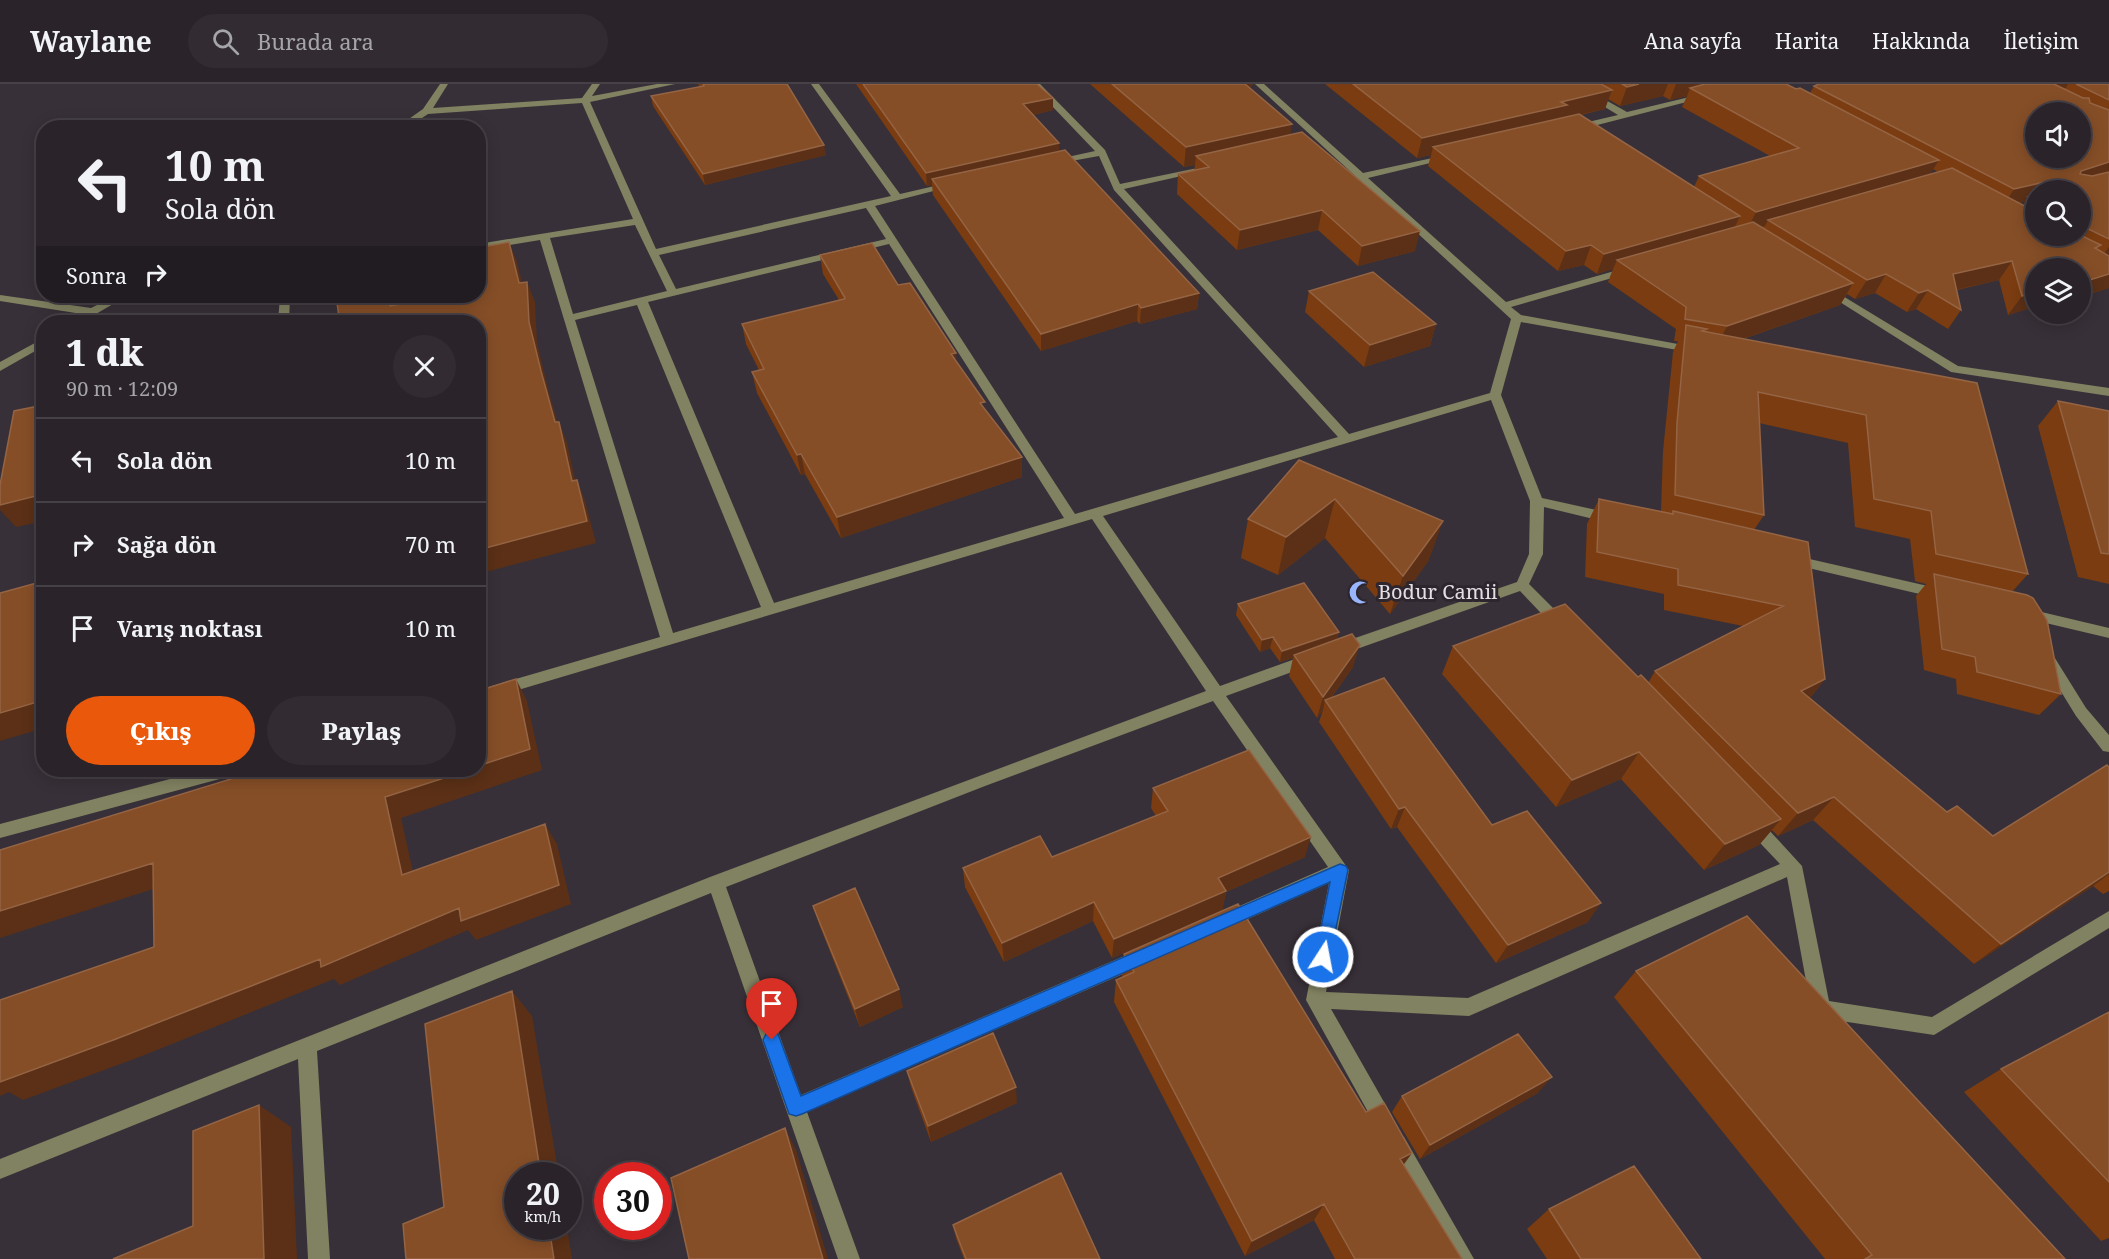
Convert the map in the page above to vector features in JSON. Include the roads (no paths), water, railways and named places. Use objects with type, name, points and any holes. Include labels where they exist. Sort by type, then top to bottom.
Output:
[{"type":"street","points":[[412,120],[426,111],[444,84]]},
{"type":"street","points":[[585,100],[596,84]]},
{"type":"street","points":[[426,111],[585,100],[671,84]]},
{"type":"street","points":[[815,84],[898,198]]},
{"type":"street","points":[[1035,84],[1102,152],[1117,188],[1347,439]]},
{"type":"street","points":[[1259,84],[1517,318],[1705,352]]},
{"type":"street","points":[[1571,84],[1625,116]]},
{"type":"street","points":[[1586,134],[1570,128],[1713,94]]},
{"type":"street","points":[[585,100],[653,253],[674,293]]},
{"type":"street","points":[[1312,144],[1324,141]]},
{"type":"street","points":[[1045,165],[1102,152]]},
{"type":"street","points":[[1360,177],[1462,153]]},
{"type":"street","points":[[1117,188],[1221,164]]},
{"type":"street","points":[[653,253],[966,182]]},
{"type":"street","points":[[869,204],[1072,520]]},
{"type":"street","points":[[486,246],[639,221]]},
{"type":"street","points":[[544,236],[668,640]]},
{"type":"street","points":[[569,318],[893,240]]},
{"type":"street","points":[[1503,306],[1641,266]]},
{"type":"street","points":[[1814,281],[1957,374],[2109,392]]},
{"type":"street","points":[[0,298],[93,312]]},
{"type":"street","points":[[641,300],[770,610]]},
{"type":"street","points":[[88,315],[109,303]]},
{"type":"street","points":[[0,1169],[716,882],[1216,693],[1522,585],[1536,554],[1537,501],[1495,395],[1517,318]]},
{"type":"street","points":[[0,367],[36,346]]},
{"type":"street","points":[[486,694],[1495,395]]},
{"type":"street","points":[[1537,501],[1629,522]]},
{"type":"street","points":[[1095,514],[1216,693],[1340,870],[1315,1000],[1463,1259]]},
{"type":"street","points":[[1778,556],[1961,598]]},
{"type":"street","points":[[1522,585],[1571,636]]},
{"type":"street","points":[[2109,633],[2013,607],[2081,712],[2109,746]]},
{"type":"street","points":[[0,831],[200,777]]},
{"type":"street","points":[[1736,806],[1793,866],[1820,1008],[1844,1035]]},
{"type":"street","points":[[1315,1000],[1469,1007],[1793,866]]},
{"type":"street","points":[[1209,927],[1340,870]]},
{"type":"street","points":[[716,882],[849,1259]]},
{"type":"street","points":[[1820,1008],[1934,1026],[2109,919]]},
{"type":"street","points":[[796,1107],[1155,951]]},
{"type":"street","points":[[307,1046],[319,1259]]},
{"type":"place","name":"Bodur Camii","points":[[1360,592]]}]
